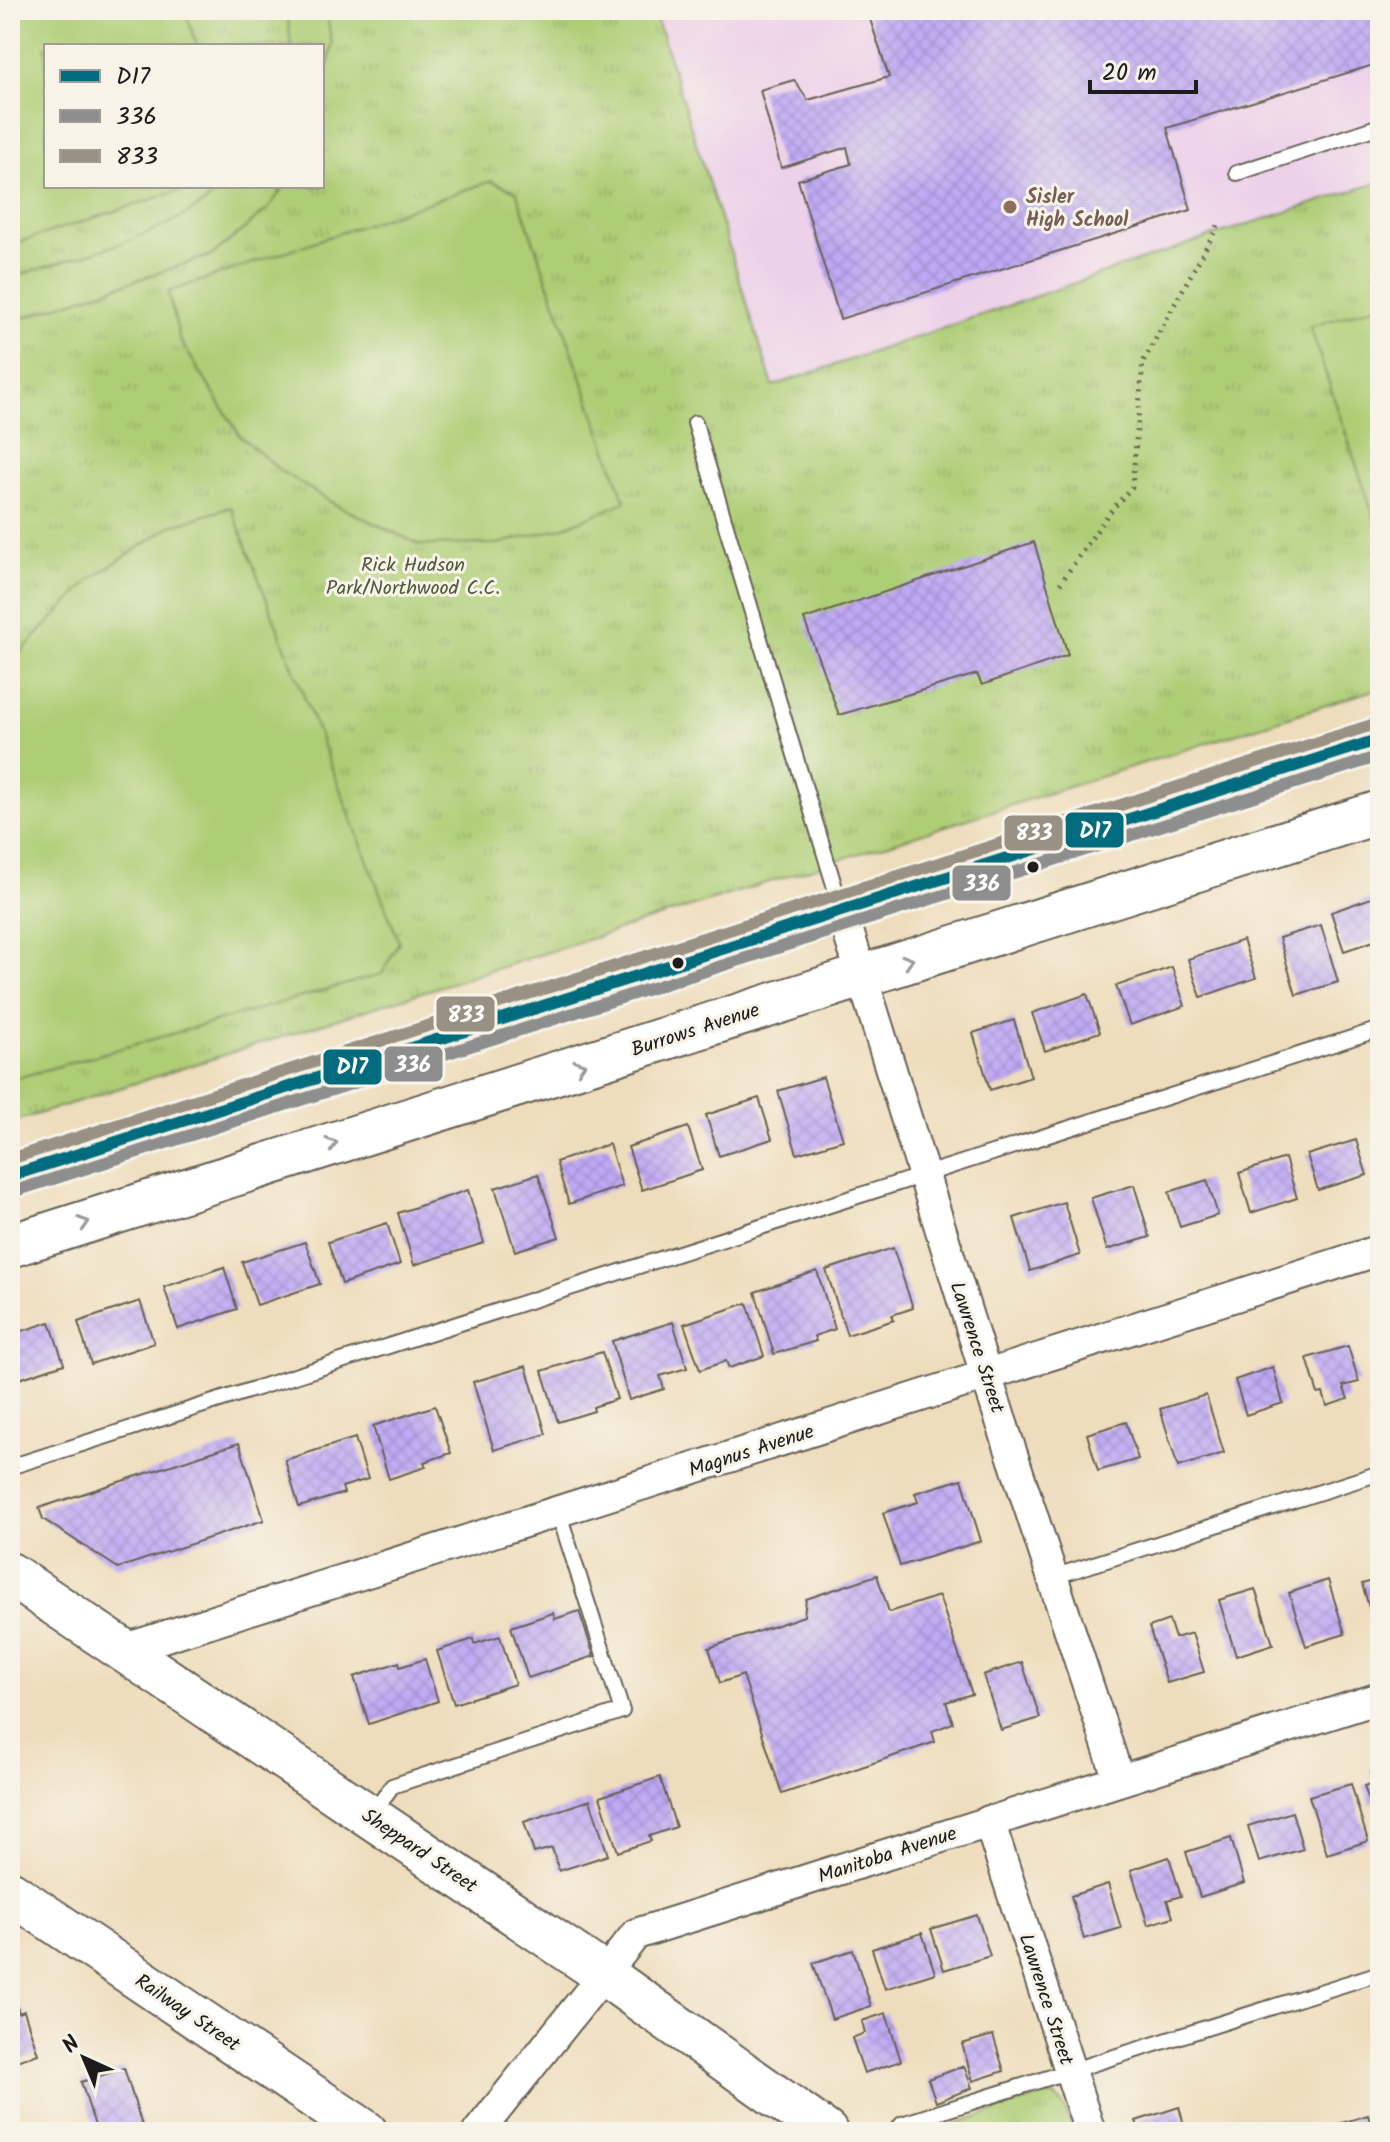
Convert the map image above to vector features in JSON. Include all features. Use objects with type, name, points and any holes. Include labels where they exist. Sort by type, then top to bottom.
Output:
[{"type":"street","points":[[10,1176],[1380,739]]},
{"type":"street","name":"Burrows Avenue","points":[[10,1246],[1380,812]]},
{"type":"street","name":"Lawrence Street","points":[[842,912],[986,1375],[1119,1780]]},
{"type":"street","name":"Magnus Avenue","points":[[122,1650],[1380,1250]]},
{"type":"street","name":"Sheppard Street","points":[[10,1574],[605,1975],[826,2132]]},
{"type":"street","name":"Manitoba Avenue","points":[[478,2132],[636,1934],[1380,1698]]},
{"type":"street","name":"Lawrence Street","points":[[989,1821],[1090,2132]]},
{"type":"street","name":"Railway Street","points":[[10,1892],[366,2132]]},
{"type":"lane","points":[[1237,173],[1380,126]]},
{"type":"lane","points":[[695,423],[842,912]]},
{"type":"lane","points":[[10,1467],[1380,1029]]},
{"type":"lane","points":[[1053,1577],[1380,1473]]},
{"type":"lane","points":[[370,1817],[392,1786],[622,1711],[558,1511]]},
{"type":"lane","points":[[896,2132],[902,2124],[1380,1973]]},
{"type":"path","points":[[1060,584],[1109,513],[1132,487],[1143,362],[1220,222]]},
{"type":"shaded area","name":"Sisler High School","points":[[654,10],[1380,10],[1380,182],[1217,234],[772,386]]},
{"type":"green space","name":"Rick Hudson Park/Northwood C.C.","points":[[10,10],[654,10],[773,386],[1380,182],[1380,688],[10,1123]]},
{"type":"green space","points":[[10,10],[185,10],[196,44],[44,44],[44,188],[187,188],[10,245]]},
{"type":"green space","points":[[287,10],[326,10],[332,44],[324,93],[324,44],[291,44]]},
{"type":"green space","points":[[491,181],[516,191],[625,502],[562,528],[497,544],[420,545],[336,505],[281,471],[241,437],[180,340],[168,292]]},
{"type":"green space","points":[[224,188],[283,188],[268,209],[212,255],[10,322],[10,278],[124,242],[204,204]]},
{"type":"green space","points":[[1380,305],[1380,535],[1310,327]]},
{"type":"green space","points":[[231,507],[399,942],[382,974],[10,1080],[10,663],[91,579],[171,526]]},
{"type":"green space","points":[[1052,2095],[1064,2106],[1073,2132],[931,2132],[1040,2096]]},
{"type":"building","points":[[867,10],[1112,10],[1113,16],[1130,10],[1380,10],[1380,63],[1167,128],[1191,210],[840,319],[798,180],[851,164],[847,147],[781,168],[760,90],[794,80],[808,100],[889,77]]},
{"type":"building","points":[[1034,542],[1068,655],[982,685],[977,674],[839,715],[804,619]]},
{"type":"building","points":[[1380,895],[1380,939],[1344,951],[1331,912]]},
{"type":"building","points":[[1321,925],[1338,982],[1296,995],[1279,938]]},
{"type":"building","points":[[1243,940],[1256,978],[1201,997],[1188,959]]},
{"type":"building","points":[[1172,967],[1185,1006],[1130,1025],[1116,986]]},
{"type":"building","points":[[1087,994],[1100,1032],[1045,1051],[1032,1013]]},
{"type":"building","points":[[1014,1020],[1031,1077],[990,1090],[973,1033]]},
{"type":"building","points":[[823,1077],[843,1140],[797,1154],[778,1091]]},
{"type":"building","points":[[759,1098],[772,1139],[719,1156],[706,1115]]},
{"type":"building","points":[[688,1127],[702,1170],[642,1190],[628,1147]]},
{"type":"building","points":[[1356,1140],[1367,1175],[1318,1190],[1307,1155]]},
{"type":"building","points":[[609,1144],[622,1186],[569,1204],[556,1162]]},
{"type":"building","points":[[1285,1158],[1297,1198],[1251,1213],[1239,1173]]},
{"type":"building","points":[[538,1174],[559,1237],[515,1251],[495,1188]]},
{"type":"building","points":[[1207,1180],[1218,1215],[1180,1227],[1169,1192]]},
{"type":"building","points":[[1134,1185],[1150,1237],[1107,1250],[1091,1198]]},
{"type":"building","points":[[468,1190],[484,1243],[414,1265],[398,1213]]},
{"type":"building","points":[[1064,1202],[1080,1255],[1030,1271],[1014,1218]]},
{"type":"building","points":[[387,1223],[400,1264],[342,1284],[328,1242]]},
{"type":"building","points":[[305,1242],[320,1284],[257,1305],[242,1262]]},
{"type":"building","points":[[893,1248],[913,1308],[892,1315],[894,1320],[847,1335],[826,1270]]},
{"type":"building","points":[[224,1267],[237,1309],[178,1329],[164,1287]]},
{"type":"building","points":[[817,1271],[835,1329],[814,1336],[816,1341],[774,1354],[755,1292]]},
{"type":"building","points":[[140,1301],[154,1343],[91,1364],[78,1322]]},
{"type":"building","points":[[747,1303],[764,1356],[729,1368],[726,1361],[700,1370],[684,1324]]},
{"type":"building","points":[[50,1322],[64,1364],[10,1382],[10,1335]]},
{"type":"building","points":[[673,1322],[687,1368],[660,1376],[664,1389],[629,1400],[612,1341]]},
{"type":"building","points":[[1348,1346],[1359,1382],[1343,1386],[1348,1399],[1327,1406],[1323,1393],[1318,1394],[1307,1358]]},
{"type":"building","points":[[602,1352],[617,1399],[593,1407],[594,1411],[558,1422],[542,1371]]},
{"type":"building","points":[[526,1366],[546,1434],[494,1450],[473,1382]]},
{"type":"building","points":[[1273,1367],[1283,1403],[1246,1415],[1235,1380]]},
{"type":"building","points":[[1206,1395],[1224,1453],[1178,1467],[1160,1409]]},
{"type":"building","points":[[435,1406],[451,1453],[424,1462],[426,1467],[389,1479],[373,1426]]},
{"type":"building","points":[[1126,1422],[1138,1459],[1098,1471],[1087,1434]]},
{"type":"building","points":[[355,1438],[368,1479],[342,1487],[344,1493],[299,1507],[285,1460]]},
{"type":"building","points":[[239,1443],[264,1520],[118,1568],[43,1519],[39,1508]]},
{"type":"building","points":[[962,1479],[981,1541],[900,1566],[883,1513],[918,1502],[915,1493]]},
{"type":"building","points":[[877,1575],[889,1612],[939,1596],[972,1694],[946,1702],[953,1723],[932,1731],[935,1742],[782,1794],[743,1675],[720,1683],[709,1648],[804,1616],[806,1599]]},
{"type":"building","points":[[1380,1579],[1380,1621],[1374,1623],[1362,1584]]},
{"type":"building","points":[[1328,1580],[1345,1634],[1306,1646],[1289,1593]]},
{"type":"building","points":[[1255,1589],[1273,1644],[1236,1656],[1219,1600]]},
{"type":"building","points":[[579,1611],[594,1656],[528,1678],[511,1627],[553,1613],[555,1619]]},
{"type":"building","points":[[1169,1620],[1175,1638],[1192,1633],[1204,1672],[1167,1683],[1149,1627]]},
{"type":"building","points":[[500,1636],[515,1684],[454,1704],[437,1651],[473,1639],[474,1644]]},
{"type":"building","points":[[425,1659],[438,1701],[369,1724],[354,1677],[399,1662],[400,1667]]},
{"type":"building","points":[[1022,1662],[1040,1718],[1001,1730],[983,1675]]},
{"type":"building","points":[[1380,1769],[1380,1801],[1370,1804],[1364,1786],[1374,1783],[1371,1772]]},
{"type":"building","points":[[660,1777],[676,1827],[649,1836],[651,1841],[618,1852],[600,1797]]},
{"type":"building","points":[[1351,1784],[1368,1841],[1327,1854],[1309,1796]]},
{"type":"building","points":[[590,1800],[608,1855],[559,1871],[552,1848],[534,1853],[524,1822]]},
{"type":"building","points":[[1292,1812],[1303,1849],[1259,1862],[1248,1826]]},
{"type":"building","points":[[1231,1838],[1244,1883],[1200,1897],[1186,1852]]},
{"type":"building","points":[[1169,1857],[1181,1896],[1167,1900],[1173,1917],[1148,1925],[1131,1870]]},
{"type":"building","points":[[1108,1884],[1121,1928],[1084,1939],[1071,1896]]},
{"type":"building","points":[[977,1915],[990,1956],[944,1970],[931,1929]]},
{"type":"building","points":[[922,1933],[935,1973],[885,1989],[872,1949]]},
{"type":"building","points":[[853,1950],[871,2006],[832,2019],[813,1963]]},
{"type":"building","points":[[10,1987],[19,2013],[24,2011],[38,2054],[10,2063]]},
{"type":"building","points":[[886,2013],[901,2061],[864,2073],[852,2038],[865,2033],[862,2021]]},
{"type":"building","points":[[993,2035],[1004,2071],[973,2081],[962,2044]]},
{"type":"building","points":[[964,2066],[972,2088],[936,2102],[928,2079]]},
{"type":"building","points":[[124,2068],[144,2132],[97,2132],[81,2082]]},
{"type":"building","points":[[1179,2107],[1186,2132],[1140,2132],[1136,2121]]},
{"type":"building","points":[[1368,2115],[1373,2132],[1315,2132],[1315,2131]]},
{"type":"transit line","name":"833","points":[[10,1159],[1375,724]]},
{"type":"transit line","name":"D17","points":[[10,1176],[1380,739]]},
{"type":"transit line","name":"336","points":[[15,1191],[1380,756]]},
{"type":"place","name":"Sisler High School","points":[[1010,207]]}]
